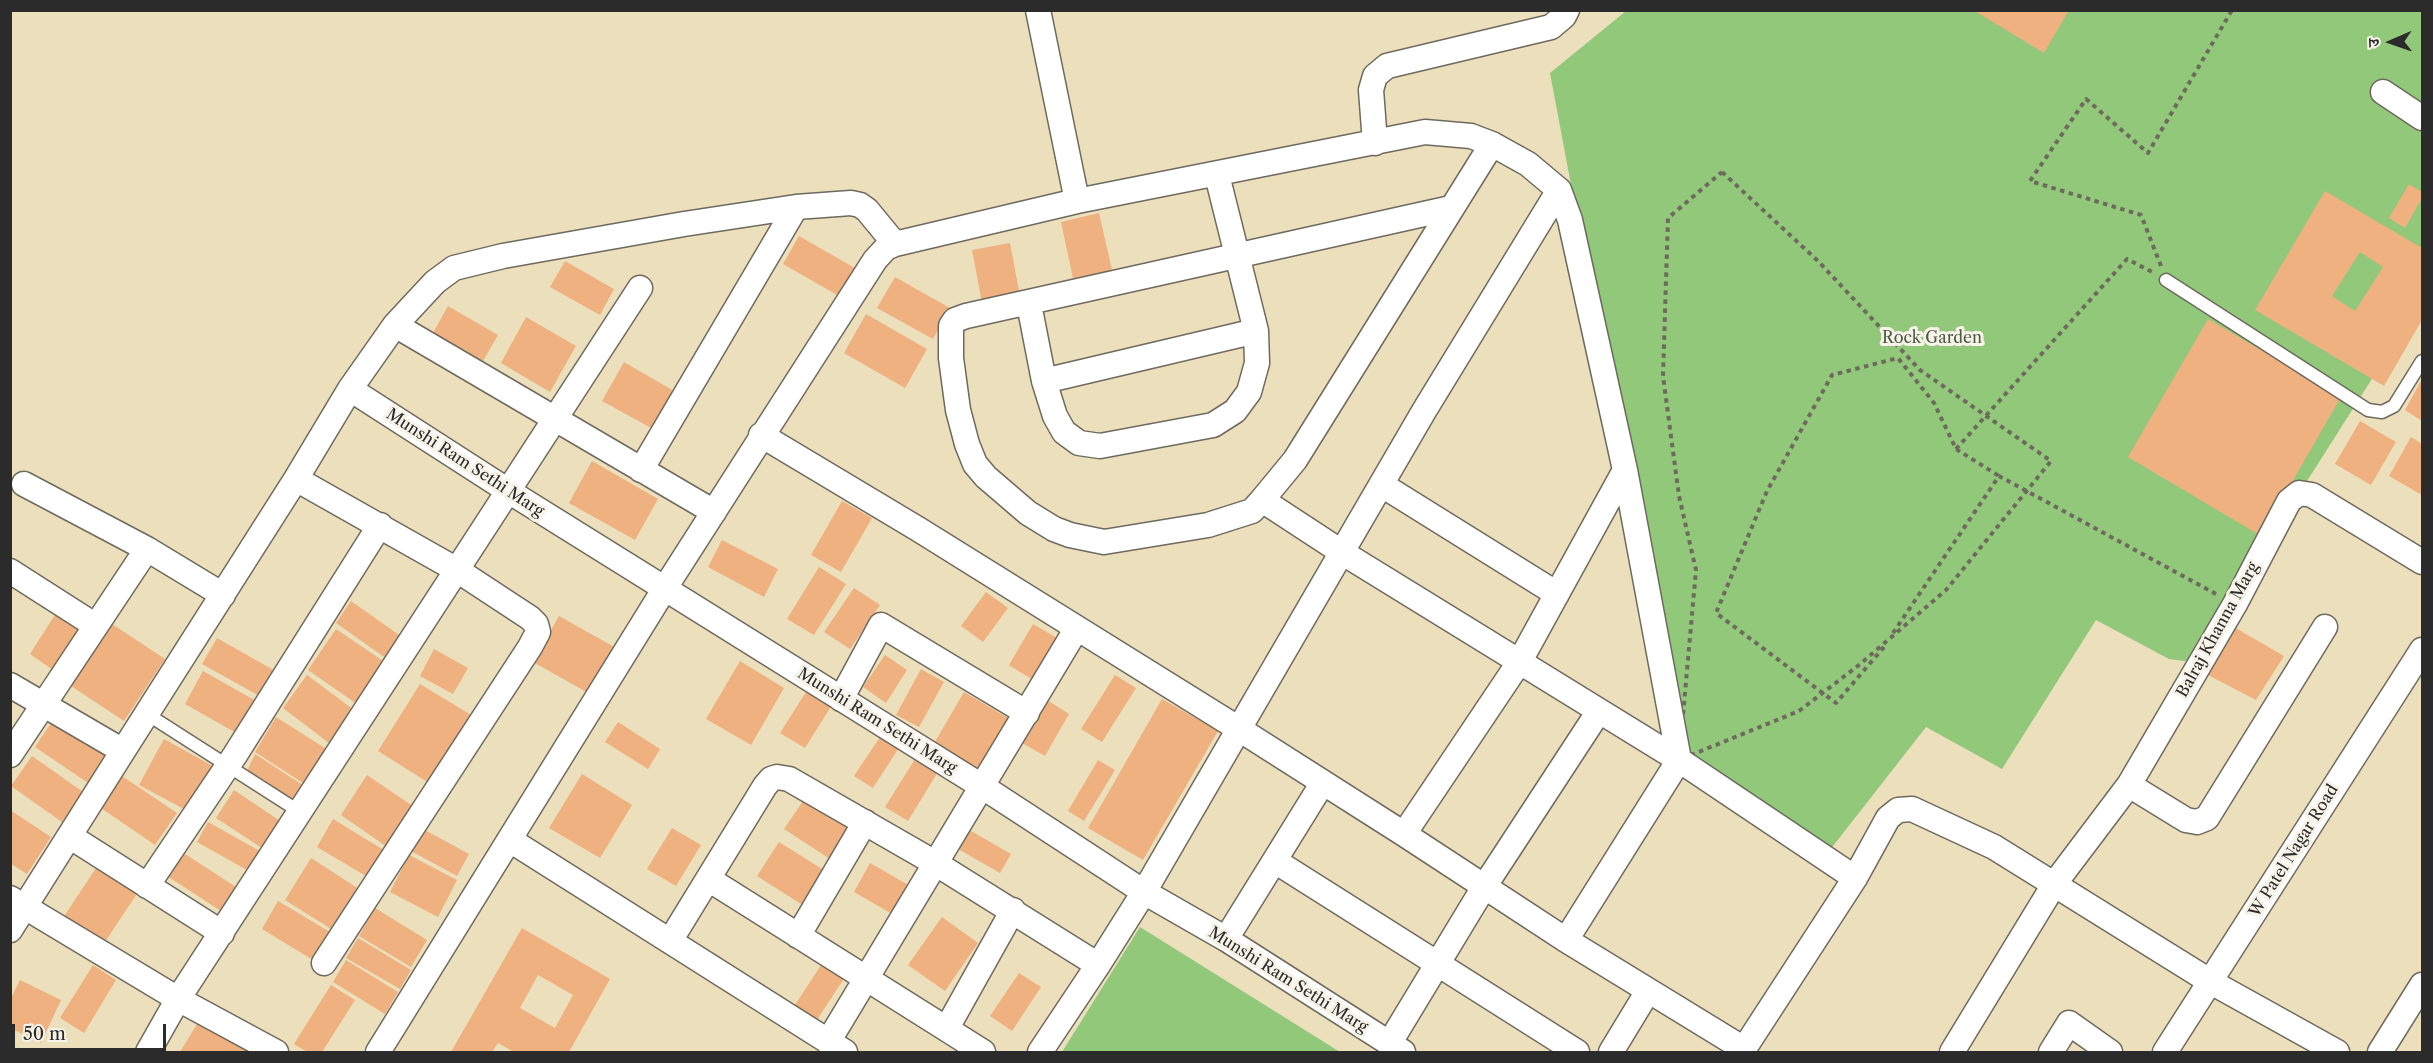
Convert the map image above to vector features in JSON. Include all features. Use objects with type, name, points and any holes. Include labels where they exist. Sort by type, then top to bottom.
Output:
[{"type":"street","points":[[1038,10],[1077,201]]},
{"type":"street","points":[[1375,143],[1371,90],[1375,76],[1388,66],[1551,27],[1564,16],[1567,10]]},
{"type":"street","points":[[2383,92],[2422,118]]},
{"type":"street","points":[[378,1053],[761,435],[875,260],[886,248],[1077,201],[1425,132],[1471,136],[1491,144],[1528,164],[1559,190],[1570,220],[1625,470],[1679,760],[1566,940]]},
{"type":"street","points":[[1451,208],[1237,254],[955,320],[950,334],[958,410],[975,464],[986,477],[1028,513],[1054,529],[1104,542],[1208,525],[1252,511],[1295,460],[1491,144]]},
{"type":"street","points":[[1029,304],[1044,381],[1059,424],[1064,432],[1079,443],[1100,446],[1213,425],[1235,411],[1249,392],[1257,363],[1256,331],[1217,175]]},
{"type":"street","points":[[1040,1053],[1144,892],[1382,485],[1559,190]]},
{"type":"street","points":[[10,930],[18,903],[71,837],[123,751],[297,479],[350,389],[394,325],[435,282],[462,265],[684,224],[796,207],[851,203],[860,205],[867,210],[895,244]]},
{"type":"street","points":[[641,470],[796,207]]},
{"type":"street","points":[[148,1053],[178,999],[510,492],[640,288]]},
{"type":"street","points":[[394,325],[714,512]]},
{"type":"street","points":[[1044,381],[1256,331]]},
{"type":"street","name":"Munshi Ram Sethi Marg","points":[[350,389],[510,492],[983,787],[1144,892],[1226,939],[1396,1050]]},
{"type":"street","points":[[761,435],[1239,729],[1743,1051],[1856,878],[1888,818],[1898,810],[1912,809],[1994,847],[2211,982],[2337,1053]]},
{"type":"street","points":[[1404,834],[1520,661],[1625,470]]},
{"type":"street","points":[[297,479],[457,570],[530,618],[536,624],[538,632],[518,667],[324,963]]},
{"type":"street","points":[[24,484],[147,549],[223,595]]},
{"type":"street","points":[[1382,485],[1557,594]]},
{"type":"street","name":"Balraj Khanna Marg","points":[[1952,1053],[2055,883],[2129,785],[2235,604],[2289,501],[2299,493],[2312,495],[2422,562]]},
{"type":"street","points":[[1262,500],[1343,553],[1679,760],[1856,878]]},
{"type":"street","points":[[147,886],[227,766],[380,525]]},
{"type":"street","points":[[10,755],[147,549]]},
{"type":"street","points":[[10,571],[96,626]]},
{"type":"street","points":[[841,699],[881,625],[1027,713]]},
{"type":"street","points":[[2129,785],[2186,820],[2197,822],[2207,818],[2325,627]]},
{"type":"street","points":[[510,840],[836,1047],[866,978],[1077,628]]},
{"type":"street","name":"W Patel Nagar Road","points":[[2164,1053],[2422,650]]},
{"type":"street","points":[[10,685],[123,751]]},
{"type":"street","points":[[1396,1050],[1437,965],[1484,887],[1599,711]]},
{"type":"street","points":[[670,941],[710,880],[765,786],[771,779],[777,777],[789,779],[935,862],[1098,965]]},
{"type":"street","points":[[1226,939],[1322,784]]},
{"type":"street","points":[[798,936],[865,822]]},
{"type":"street","points":[[71,837],[222,933]]},
{"type":"street","points":[[1275,861],[1577,1053]]},
{"type":"street","points":[[710,880],[947,1028],[983,1053]]},
{"type":"street","points":[[18,903],[178,999],[276,1053]]},
{"type":"street","points":[[947,1028],[1013,910]]},
{"type":"street","points":[[2380,1053],[2422,985]]},
{"type":"street","points":[[1611,1053],[1648,991]]},
{"type":"street","points":[[2051,1053],[2069,1023],[2110,1053]]},
{"type":"lane","points":[[2166,280],[2368,410],[2382,412],[2394,406],[2422,361]]},
{"type":"lane","points":[[147,714],[300,812]]},
{"type":"path","points":[[2166,280],[2141,215],[2030,181],[2086,99],[2148,153],[2232,10]]},
{"type":"path","points":[[1722,172],[1818,261],[1920,370],[2051,461],[1946,590],[1859,665],[1800,711],[1679,760],[1696,570],[1679,496],[1663,376],[1668,218],[1722,172]]},
{"type":"path","points":[[1956,449],[2127,258],[2166,280]]},
{"type":"path","points":[[1999,476],[1886,644],[1836,704],[1716,613],[1767,491],[1832,375],[1898,358],[1934,404],[1956,449],[1999,476],[2235,604]]},
{"type":"green space","name":"Rock Garden","points":[[1626,11],[2422,11],[2422,300],[2192,662],[2169,659],[2096,620],[2002,769],[1926,727],[1819,864],[1679,760],[1550,73]]},
{"type":"green space","points":[[1140,927],[1340,1052],[1062,1052]]},
{"type":"building","points":[[1973,10],[2069,10],[2044,53]]},
{"type":"building","points":[[2409,184],[2422,192],[2422,198],[2405,228],[2389,218]]},
{"type":"building","points":[[2325,191],[2422,248],[2422,320],[2384,386],[2255,310]],"holes":[[[2360,252],[2383,267],[2355,311],[2332,296]]]},
{"type":"building","points":[[1099,213],[1113,274],[1074,283],[1061,222]]},
{"type":"building","points":[[799,236],[855,268],[839,296],[783,264]]},
{"type":"building","points":[[1010,243],[1021,301],[983,308],[972,250]]},
{"type":"building","points":[[565,261],[614,289],[600,315],[550,287]]},
{"type":"building","points":[[895,277],[950,308],[933,339],[877,308]]},
{"type":"building","points":[[448,306],[498,335],[483,361],[433,333]]},
{"type":"building","points":[[866,314],[927,349],[905,388],[844,353]]},
{"type":"building","points":[[526,317],[576,346],[550,392],[501,363]]},
{"type":"building","points":[[2208,319],[2341,397],[2261,536],[2128,457]]},
{"type":"building","points":[[624,362],[674,391],[653,429],[602,401]]},
{"type":"building","points":[[2422,379],[2422,421],[2405,410]]},
{"type":"building","points":[[2360,421],[2396,442],[2371,485],[2335,464]]},
{"type":"building","points":[[2411,437],[2422,444],[2422,495],[2389,476]]},
{"type":"building","points":[[592,461],[658,499],[635,540],[569,503]]},
{"type":"building","points":[[842,501],[872,518],[841,572],[811,555]]},
{"type":"building","points":[[722,540],[778,569],[764,597],[708,567]]},
{"type":"building","points":[[819,567],[846,584],[814,635],[787,619]]},
{"type":"building","points":[[854,588],[880,605],[850,649],[824,632]]},
{"type":"building","points":[[986,592],[1008,608],[983,642],[961,626]]},
{"type":"building","points":[[351,601],[402,637],[387,659],[336,623]]},
{"type":"building","points":[[60,607],[83,623],[53,670],[30,654]]},
{"type":"building","points":[[559,616],[616,648],[590,694],[533,662]]},
{"type":"building","points":[[112,624],[165,659],[124,721],[71,686]]},
{"type":"building","points":[[1033,624],[1057,638],[1033,680],[1009,665]]},
{"type":"building","points":[[2234,627],[2284,656],[2256,700],[2206,674]]},
{"type":"building","points":[[336,629],[389,665],[361,707],[308,670]]},
{"type":"building","points":[[217,638],[277,672],[263,698],[202,664]]},
{"type":"building","points":[[434,649],[468,668],[453,694],[420,676]]},
{"type":"building","points":[[885,655],[907,670],[886,703],[863,687]]},
{"type":"building","points":[[740,661],[784,688],[751,745],[706,719]]},
{"type":"building","points":[[921,669],[944,682],[919,727],[896,715]]},
{"type":"building","points":[[203,671],[256,701],[238,734],[185,704]]},
{"type":"building","points":[[307,675],[354,710],[329,743],[283,708]]},
{"type":"building","points":[[1115,675],[1136,688],[1102,742],[1081,729]]},
{"type":"building","points":[[420,684],[471,715],[429,783],[378,751]]},
{"type":"building","points":[[811,684],[835,700],[805,748],[780,733]]},
{"type":"building","points":[[964,692],[1013,721],[980,776],[932,747]]},
{"type":"building","points":[[1162,699],[1218,731],[1143,860],[1088,828]]},
{"type":"building","points":[[1047,700],[1069,714],[1045,756],[1022,743]]},
{"type":"building","points":[[55,717],[108,753],[88,783],[35,747]]},
{"type":"building","points":[[276,717],[328,750],[306,785],[255,752]]},
{"type":"building","points":[[618,722],[660,749],[648,769],[605,742]]},
{"type":"building","points":[[884,731],[902,743],[873,788],[854,776]]},
{"type":"building","points":[[164,739],[218,769],[193,814],[139,785]]},
{"type":"building","points":[[255,754],[307,788],[294,804],[247,771]]},
{"type":"building","points":[[32,756],[83,792],[62,822],[11,786]]},
{"type":"building","points":[[917,756],[939,770],[908,821],[885,807]]},
{"type":"building","points":[[1098,760],[1115,770],[1084,821],[1068,811]]},
{"type":"building","points":[[582,774],[632,805],[600,858],[549,828]]},
{"type":"building","points":[[367,775],[417,809],[390,849],[341,815]]},
{"type":"building","points":[[122,776],[177,813],[155,845],[101,808]]},
{"type":"building","points":[[234,790],[283,823],[265,850],[216,818]]},
{"type":"building","points":[[807,795],[852,825],[830,859],[784,829]]},
{"type":"building","points":[[10,810],[51,837],[27,874],[10,863]]},
{"type":"building","points":[[333,819],[387,852],[371,879],[317,847]]},
{"type":"building","points":[[208,822],[265,854],[254,874],[197,842]]},
{"type":"building","points":[[964,827],[1011,854],[1000,873],[953,846]]},
{"type":"building","points":[[672,828],[701,845],[676,886],[647,869]]},
{"type":"building","points":[[423,829],[469,854],[457,876],[411,851]]},
{"type":"building","points":[[779,842],[830,874],[809,909],[757,876]]},
{"type":"building","points":[[182,852],[239,889],[224,913],[167,876]]},
{"type":"building","points":[[409,855],[457,880],[438,917],[390,892]]},
{"type":"building","points":[[311,858],[362,891],[336,932],[285,900]]},
{"type":"building","points":[[100,862],[140,889],[101,948],[61,921]]},
{"type":"building","points":[[870,863],[910,886],[894,915],[854,892]]},
{"type":"building","points":[[278,901],[335,935],[318,963],[262,929]]},
{"type":"building","points":[[375,908],[427,940],[411,967],[359,936]]},
{"type":"building","points":[[942,917],[978,943],[945,991],[908,965]]},
{"type":"building","points":[[522,928],[610,979],[569,1052],[514,1052],[498,1043],[492,1052],[451,1052]],"holes":[[[538,975],[573,995],[555,1028],[520,1008]]]},
{"type":"building","points":[[358,938],[411,970],[400,989],[346,958]]},
{"type":"building","points":[[346,960],[398,992],[385,1014],[333,982]]},
{"type":"building","points":[[823,962],[845,977],[817,1020],[795,1005]]},
{"type":"building","points":[[93,965],[116,980],[84,1033],[60,1018]]},
{"type":"building","points":[[1019,973],[1041,987],[1012,1031],[990,1016]]},
{"type":"building","points":[[20,980],[61,1000],[41,1043],[10,1028],[10,1000]]},
{"type":"building","points":[[331,985],[355,1000],[322,1052],[307,1052],[294,1044]]},
{"type":"building","points":[[199,1021],[253,1052],[180,1052]]}]
